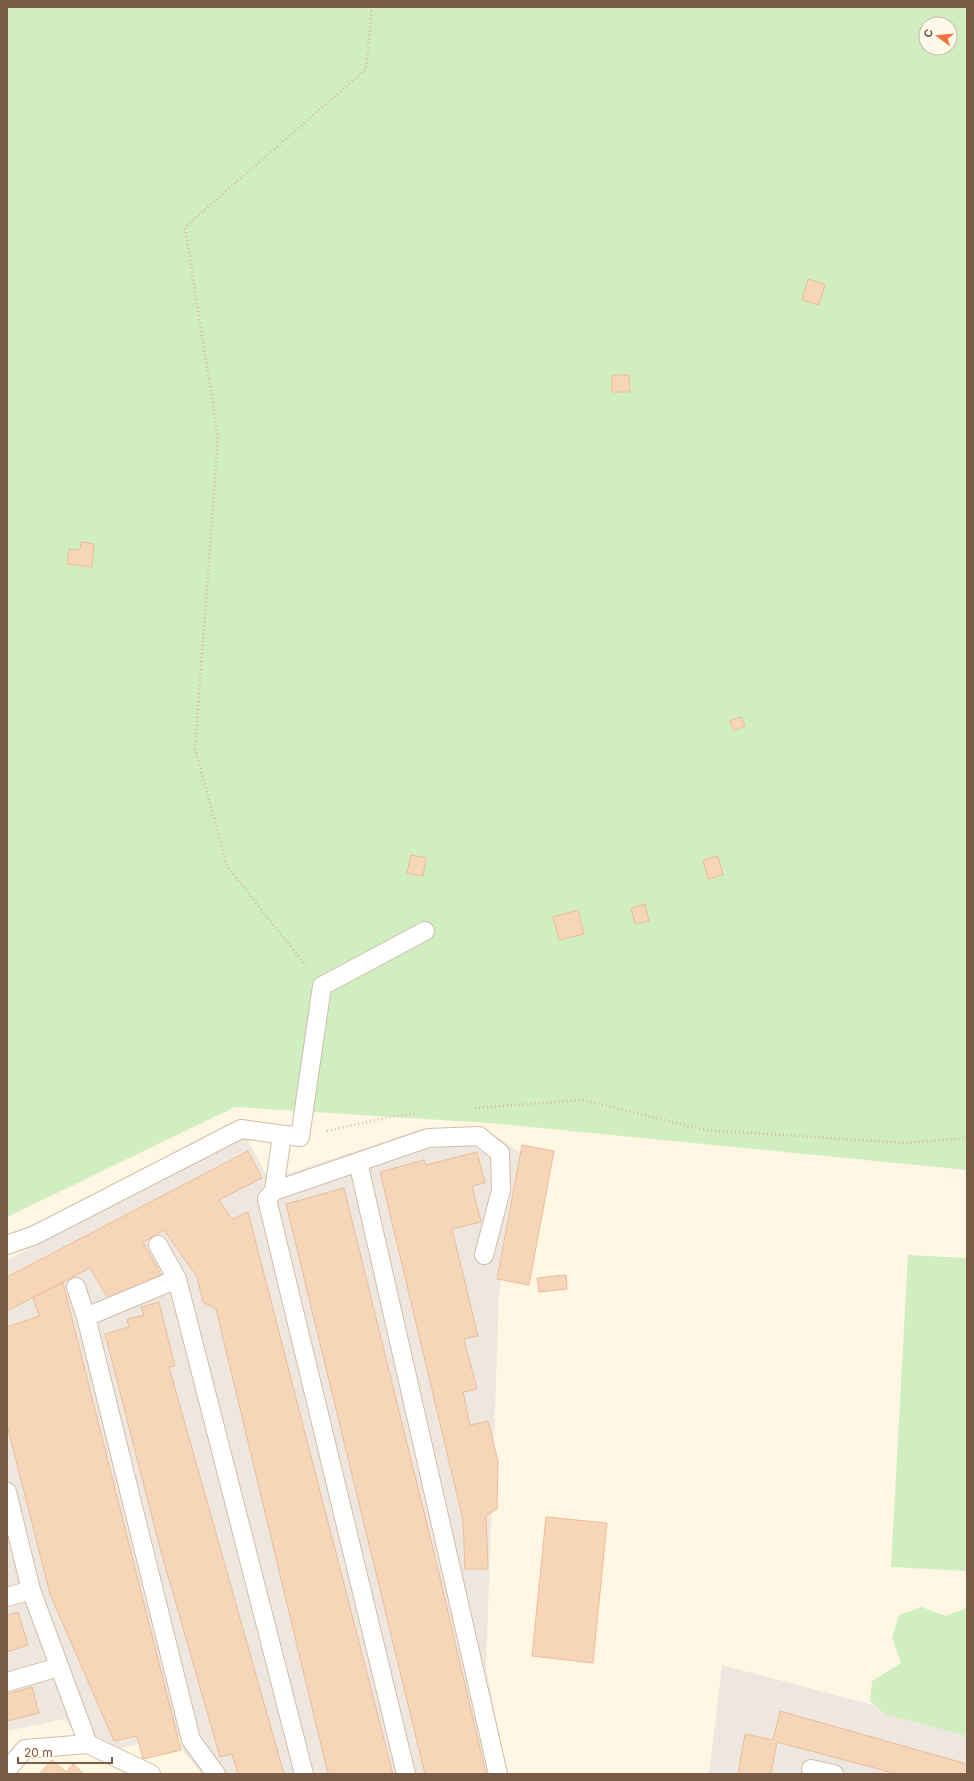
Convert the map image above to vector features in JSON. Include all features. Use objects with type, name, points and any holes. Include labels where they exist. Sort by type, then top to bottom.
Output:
[{"type":"lane","points":[[274,1191],[291,1136],[322,986],[425,931]]},
{"type":"lane","points":[[7,1245],[35,1236],[241,1129],[291,1136]]},
{"type":"lane","points":[[406,1774],[267,1198],[274,1191],[428,1138],[479,1136],[500,1153],[502,1190],[484,1255]]},
{"type":"lane","points":[[358,1162],[498,1774]]},
{"type":"lane","points":[[158,1245],[178,1279],[304,1774]]},
{"type":"lane","points":[[86,1317],[178,1279]]},
{"type":"lane","points":[[76,1287],[86,1317],[191,1740],[216,1774]]},
{"type":"lane","points":[[7,1492],[10,1514],[31,1590],[88,1744]]},
{"type":"lane","points":[[7,1597],[31,1590]]},
{"type":"lane","points":[[7,1682],[60,1667]]},
{"type":"lane","points":[[7,1770],[24,1749],[88,1744],[151,1774]]},
{"type":"lane","points":[[811,1769],[834,1774]]},
{"type":"path","points":[[322,986],[227,866],[195,749],[218,438],[185,227],[366,69],[372,7]]},
{"type":"path","points":[[468,1109],[583,1100],[705,1130],[907,1143],[967,1138]]},
{"type":"path","points":[[291,1136],[399,1115],[422,1113]]},
{"type":"shaded area","points":[[422,1129],[487,1130],[522,1154],[499,1295],[486,1669],[507,1774],[202,1774],[183,1751],[179,1736],[90,1754],[65,1719],[7,1731],[7,1260],[246,1137],[269,1180]]},
{"type":"shaded area","points":[[722,1665],[967,1730],[967,1774],[709,1774]]},
{"type":"green space","points":[[7,7],[967,7],[967,1170],[489,1123],[235,1107],[7,1217]]},
{"type":"green space","points":[[908,1255],[967,1258],[967,1571],[891,1567]]},
{"type":"green space","points":[[922,1607],[945,1616],[967,1608],[967,1736],[885,1714],[870,1701],[872,1681],[901,1663],[892,1638],[899,1615]]},
{"type":"building","points":[[808,279],[825,284],[819,305],[802,300]]},
{"type":"building","points":[[612,375],[629,375],[630,392],[612,392]]},
{"type":"building","points":[[81,542],[94,544],[92,567],[67,564],[69,549],[80,550]]},
{"type":"building","points":[[741,717],[745,726],[734,731],[730,721]]},
{"type":"building","points":[[411,855],[426,858],[423,876],[407,873]]},
{"type":"building","points":[[718,856],[723,875],[708,879],[703,860]]},
{"type":"building","points":[[645,904],[649,921],[635,924],[631,908]]},
{"type":"building","points":[[578,910],[584,934],[559,940],[553,917]]},
{"type":"building","points":[[522,1145],[554,1151],[529,1285],[497,1279]]},
{"type":"building","points":[[248,1151],[262,1178],[219,1200],[232,1219],[248,1212],[393,1774],[328,1774],[216,1309],[203,1302],[197,1277],[164,1230],[143,1242],[161,1275],[110,1302],[90,1268],[7,1311],[7,1277]]},
{"type":"building","points":[[477,1152],[485,1183],[472,1186],[481,1222],[452,1229],[478,1336],[464,1339],[477,1389],[463,1392],[470,1425],[488,1421],[498,1461],[497,1509],[486,1516],[488,1569],[465,1569],[463,1520],[380,1172],[424,1160],[426,1165]]},
{"type":"building","points":[[344,1188],[437,1565],[486,1774],[425,1774],[286,1204]]},
{"type":"building","points":[[566,1275],[567,1289],[539,1292],[537,1278]]},
{"type":"building","points":[[63,1283],[181,1750],[143,1759],[137,1736],[114,1741],[50,1594],[7,1425],[7,1327],[39,1316],[33,1297]]},
{"type":"building","points":[[159,1302],[175,1366],[169,1367],[284,1774],[238,1774],[232,1754],[220,1757],[160,1548],[105,1334],[129,1327],[127,1319],[144,1315],[141,1307]]},
{"type":"building","points":[[546,1517],[607,1523],[593,1663],[532,1656]]},
{"type":"building","points":[[18,1612],[28,1645],[7,1652],[7,1615]]},
{"type":"building","points":[[32,1687],[39,1713],[7,1721],[7,1694]]},
{"type":"building","points":[[780,1711],[967,1764],[967,1774],[897,1774],[777,1742],[771,1774],[738,1774],[745,1734],[773,1740]]},
{"type":"building","points":[[52,1760],[66,1772],[73,1764],[84,1774],[39,1774]]}]
